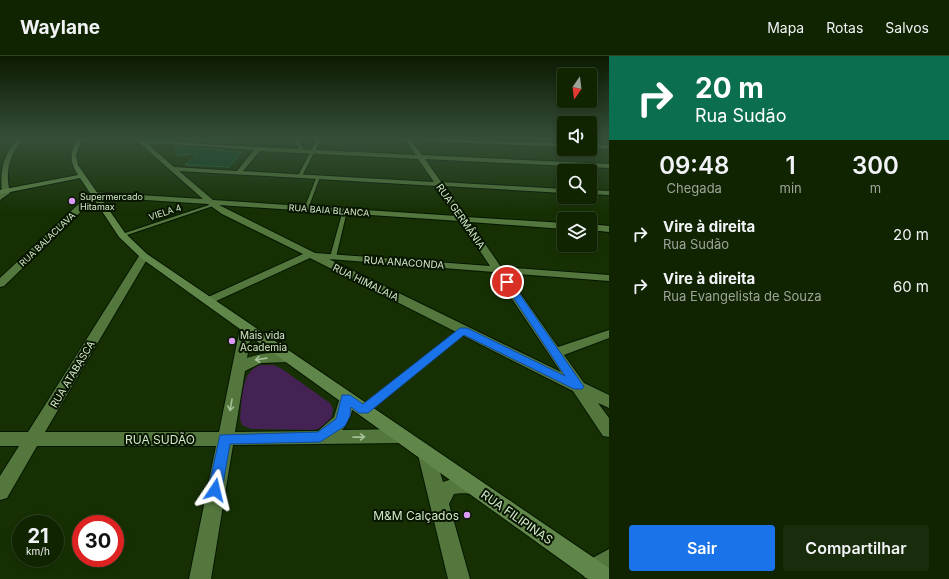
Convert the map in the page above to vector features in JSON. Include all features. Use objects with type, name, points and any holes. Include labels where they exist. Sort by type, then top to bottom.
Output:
[{"type":"main road","name":"RUA FILIPINAS","points":[[75,163],[81,176],[122,235],[144,256],[210,300],[288,358],[472,486],[603,569]]},
{"type":"main road","points":[[3,191],[81,176]]},
{"type":"street","points":[[0,198],[5,194],[0,177],[3,163]]},
{"type":"street","name":"RUA HIMALAIA","points":[[167,163],[212,204],[238,220],[609,402]]},
{"type":"street","points":[[238,172],[245,163]]},
{"type":"street","name":"RUA GERMÂNIA","points":[[426,163],[438,184],[464,219],[609,431]]},
{"type":"street","points":[[555,163],[609,166]]},
{"type":"street","points":[[173,169],[557,191]]},
{"type":"street","points":[[597,192],[609,193]]},
{"type":"street","name":"RUA BAIA BLANCA","points":[[95,196],[557,226]]},
{"type":"street","name":"RUA BALACLAVA","points":[[0,284],[88,200],[95,196]]},
{"type":"street","points":[[597,228],[609,229]]},
{"type":"street","name":"RUA ANACONDA","points":[[210,300],[309,254],[609,278]]},
{"type":"street","name":"RUA ATABASCA","points":[[0,492],[144,256]]},
{"type":"street","points":[[200,579],[224,439],[246,328]]},
{"type":"street","points":[[556,353],[609,334]]},
{"type":"street","points":[[237,370],[243,364],[256,359],[288,358]]},
{"type":"street","points":[[320,437],[340,422],[344,416],[346,398]]},
{"type":"street","name":"RUA SUDÃO","points":[[0,439],[224,439],[401,436]]},
{"type":"street","points":[[427,454],[459,579]]},
{"type":"street","points":[[440,503],[448,488],[461,484],[472,486]]},
{"type":"lane","points":[[300,176],[306,163]]},
{"type":"lane","points":[[306,209],[318,177]]},
{"type":"lane","name":"VIELA 4","points":[[122,235],[212,204]]},
{"type":"lane","points":[[333,256],[345,211]]},
{"type":"lane","points":[[364,410],[464,330]]},
{"type":"shaded area","points":[[261,365],[274,365],[282,369],[330,403],[333,409],[331,421],[318,429],[312,430],[251,429],[242,425],[240,419],[243,388],[249,373],[254,368]]},
{"type":"building","points":[[187,163],[232,163],[229,167],[185,165]]},
{"type":"place","name":"Supermercado Hitamax","points":[[72,201]]},
{"type":"place","name":"Mais vida Academia","points":[[232,341]]},
{"type":"place","name":"M&M Calçados","points":[[467,515]]},
{"type":"route","points":[[215,490],[224,439],[320,437],[331,431],[340,422],[344,416],[346,398],[364,410],[464,330],[578,387],[507,282]]}]
